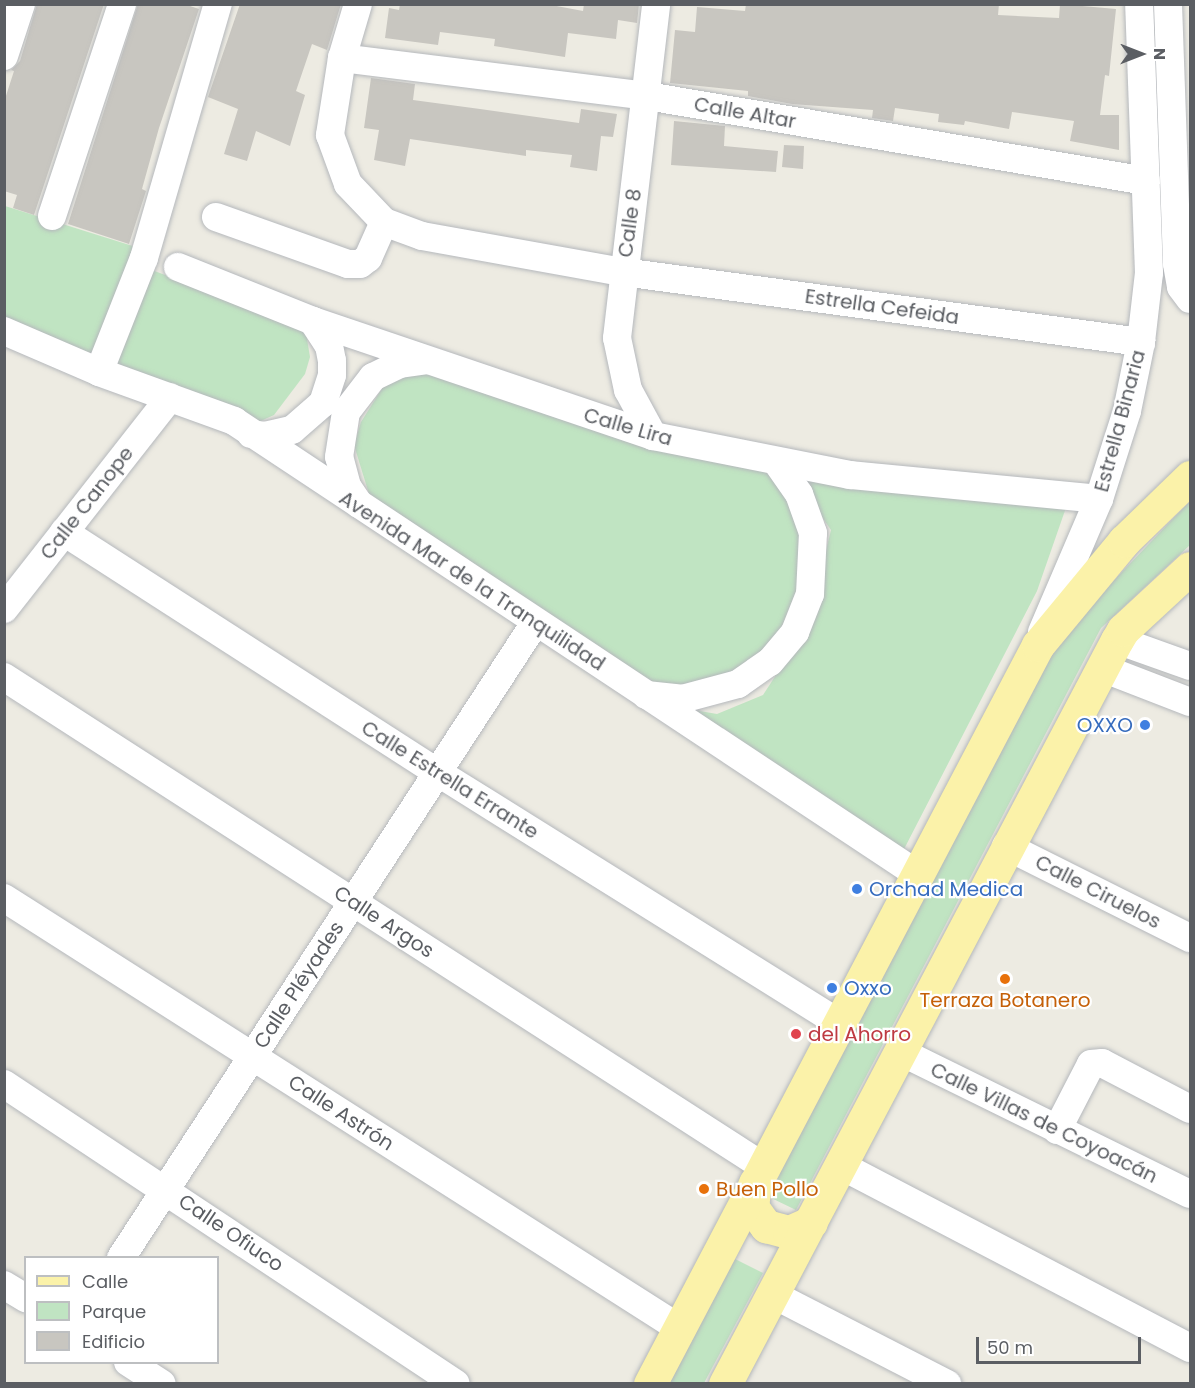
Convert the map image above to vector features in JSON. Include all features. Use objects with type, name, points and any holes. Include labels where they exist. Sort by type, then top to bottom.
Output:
[{"type":"main road","points":[[650,1383],[1038,645],[1124,541],[1191,477]]},
{"type":"main road","points":[[725,1383],[1006,846],[1117,640],[1123,630],[1191,568]]},
{"type":"main road","points":[[759,1175],[752,1207],[766,1226],[789,1232],[811,1222]]},
{"type":"main road","points":[[721,1248],[740,1237],[762,1240],[778,1255],[777,1286]]},
{"type":"street","points":[[4,56],[21,4]]},
{"type":"street","points":[[52,216],[122,4]]},
{"type":"street","points":[[99,372],[144,258],[218,4]]},
{"type":"street","points":[[216,217],[348,264],[360,264],[368,258],[384,222],[348,184],[330,135],[342,58],[358,4]]},
{"type":"street","name":"Calle 8","points":[[653,436],[628,390],[617,338],[656,4]]},
{"type":"street","name":"Estrella Binaria","points":[[1038,645],[1099,499],[1126,411],[1141,342],[1148,289],[1139,4]]},
{"type":"street","points":[[1148,289],[1152,295],[1166,300],[1186,293],[1168,4]]},
{"type":"street","name":"Calle Altar","points":[[342,58],[647,96],[1146,181]]},
{"type":"street","name":"Estrella Cefeida","points":[[384,222],[422,236],[623,272],[1141,342]]},
{"type":"street","name":"Calle Lira","points":[[178,267],[313,321],[653,436],[850,475],[1099,499]]},
{"type":"street","points":[[251,434],[265,436],[292,430],[323,403],[332,375],[332,361],[326,339],[313,321]]},
{"type":"street","name":"Avenida Mar de la Tranquilidad","points":[[6,335],[234,421],[365,511],[917,874]]},
{"type":"street","points":[[365,511],[347,486],[340,465],[339,442],[346,412],[362,387],[380,373],[400,364],[429,360]]},
{"type":"street","name":"Calle Canope","points":[[4,609],[170,397]]},
{"type":"street","points":[[644,695],[682,699],[738,684],[770,662],[795,632],[812,584],[813,533],[799,494],[776,461]]},
{"type":"street","name":"Calle Estrella Errante","points":[[64,532],[437,772],[839,1023]]},
{"type":"street","name":"Calle Pléyades","points":[[122,1256],[536,623]]},
{"type":"street","points":[[1117,640],[1191,666]]},
{"type":"street","points":[[1102,668],[1191,702]]},
{"type":"street","name":"Calle Argos","points":[[4,678],[353,902],[759,1175]]},
{"type":"street","name":"Calle Ciruelos","points":[[1006,846],[1191,938]]},
{"type":"street","name":"Calle Astrón","points":[[4,898],[679,1328]]},
{"type":"street","name":"Calle Villas de Coyoacán","points":[[898,1051],[1191,1194]]},
{"type":"street","points":[[1057,1130],[1091,1064],[1102,1063],[1191,1109]]},
{"type":"street","name":"Calle Ofiuco","points":[[4,1084],[456,1383]]},
{"type":"street","points":[[840,1165],[1191,1348]]},
{"type":"street","points":[[4,1285],[24,1297]]},
{"type":"street","points":[[777,1286],[947,1383]]},
{"type":"street","points":[[131,1364],[162,1383]]},
{"type":"green space","points":[[5,206],[139,248],[94,361],[5,322]]},
{"type":"green space","points":[[149,269],[305,327],[310,357],[305,374],[274,415],[252,425],[109,367]]},
{"type":"green space","points":[[427,368],[774,473],[809,536],[809,559],[762,676],[644,689],[373,507],[354,445],[361,422],[388,379]]},
{"type":"green space","points":[[792,473],[1069,499],[1037,591],[901,855],[671,706],[717,714],[763,695],[789,655],[812,607],[831,530]]},
{"type":"green space","points":[[1190,501],[1190,545],[1101,628],[796,1210],[767,1196],[1055,642]]},
{"type":"green space","points":[[735,1259],[763,1273],[704,1383],[669,1383]]},
{"type":"building","points":[[37,4],[104,4],[34,215],[13,208],[17,195],[4,191],[4,102],[14,71],[11,70],[20,61]]},
{"type":"building","points":[[138,4],[184,4],[199,9],[159,128],[142,189],[146,191],[129,244],[68,224]]},
{"type":"building","points":[[240,4],[341,4],[327,50],[312,44],[296,91],[305,95],[290,146],[256,131],[247,161],[224,154],[238,109],[208,97]]},
{"type":"building","points":[[400,4],[546,4],[583,11],[584,4],[639,4],[637,23],[618,20],[616,39],[568,33],[565,57],[494,46],[495,39],[440,32],[438,45],[385,38],[389,8],[399,10]]},
{"type":"building","points":[[746,4],[999,4],[998,15],[1059,18],[1060,4],[1116,9],[1109,76],[1105,75],[1100,115],[1119,115],[1119,150],[1070,141],[1074,121],[1012,112],[1009,129],[965,121],[964,125],[938,122],[939,114],[895,108],[893,121],[872,118],[873,110],[792,104],[748,96],[748,91],[670,83],[675,30],[695,32],[697,7],[745,11]]},
{"type":"building","points":[[371,78],[415,84],[413,100],[579,123],[581,109],[617,114],[613,137],[601,136],[597,171],[570,167],[572,155],[526,150],[526,156],[410,139],[405,166],[374,160],[379,130],[364,128]]},
{"type":"building","points":[[674,121],[725,126],[724,146],[778,151],[776,172],[671,165]]},
{"type":"building","points":[[784,145],[804,146],[803,169],[782,167]]},
{"type":"place","name":"OXXO","points":[[1145,725]]},
{"type":"place","name":"Orchad Medica","points":[[857,889]]},
{"type":"place","name":"Terraza Botanero","points":[[1005,979]]},
{"type":"place","name":"Oxxo","points":[[832,988]]},
{"type":"place","name":"del Ahorro","points":[[796,1034]]},
{"type":"place","name":"Buen Pollo","points":[[704,1189]]}]
